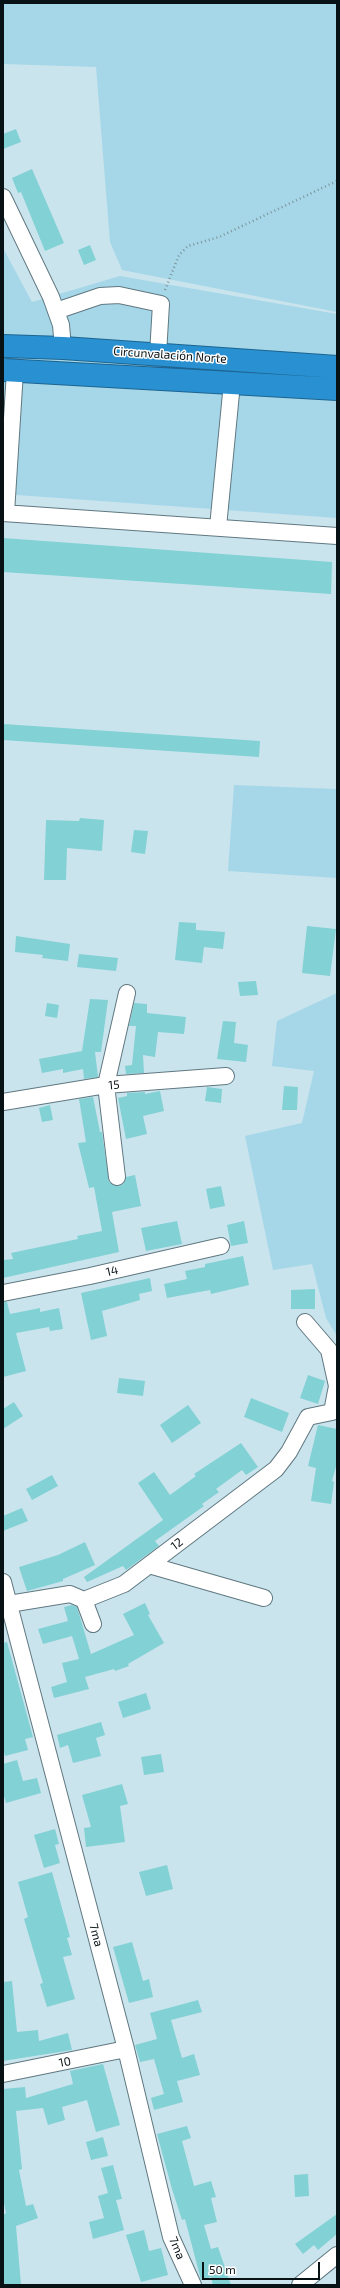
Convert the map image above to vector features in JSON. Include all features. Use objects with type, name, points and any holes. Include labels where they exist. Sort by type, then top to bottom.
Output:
[{"type":"highway","name":"Circunvalación Norte","points":[[3,346],[63,348],[337,367]]},
{"type":"highway","points":[[232,383],[233,360]]},
{"type":"highway","name":"Circunvalación Norte","points":[[9,370],[337,390]]},
{"type":"street","points":[[3,197],[56,310],[61,325],[63,348]]},
{"type":"street","points":[[56,310],[100,296],[119,295],[161,304],[158,354]]},
{"type":"street","points":[[9,370],[5,513],[337,536]]},
{"type":"street","points":[[218,528],[232,383]]},
{"type":"street","points":[[117,1177],[106,1085],[127,993]]},
{"type":"street","name":"15","points":[[3,1102],[106,1085],[226,1076]]},
{"type":"street","name":"14","points":[[3,1292],[90,1276],[221,1246]]},
{"type":"street","points":[[305,1322],[329,1350],[337,1386],[334,1412]]},
{"type":"street","name":"12","points":[[84,1600],[124,1584],[276,1469],[289,1452],[308,1417],[334,1412]]},
{"type":"street","points":[[149,1565],[264,1598]]},
{"type":"street","name":"7ma","points":[[3,1582],[126,2049],[171,2237],[193,2285]]},
{"type":"street","points":[[9,1604],[70,1594],[84,1600],[93,1624]]},
{"type":"street","name":"10","points":[[3,2074],[126,2049]]},
{"type":"street","points":[[300,2285],[337,2255]]},
{"type":"path","points":[[161,304],[172,270],[179,255],[188,246],[219,236],[337,181]]},
{"type":"shaded area","points":[[3,3],[337,3],[337,312],[122,270],[110,242],[96,67],[3,64]]},
{"type":"shaded area","points":[[3,248],[32,302],[120,276],[337,314],[337,518],[3,494]]},
{"type":"shaded area","points":[[234,785],[337,789],[337,878],[228,871]]},
{"type":"shaded area","points":[[337,993],[337,1336],[326,1318],[312,1264],[273,1270],[245,1136],[302,1123],[314,1071],[272,1066],[277,1021]]},
{"type":"building","points":[[16,129],[21,142],[3,149],[3,134]]},
{"type":"building","points":[[32,169],[64,243],[45,251],[21,192],[18,193],[12,178]]},
{"type":"building","points":[[90,245],[96,260],[84,265],[78,250]]},
{"type":"building","points":[[3,538],[332,562],[331,594],[3,572]]},
{"type":"building","points":[[3,724],[260,741],[259,757],[3,740]]},
{"type":"building","points":[[80,818],[104,820],[102,851],[67,848],[66,880],[44,880],[46,820],[79,821]]},
{"type":"building","points":[[134,830],[148,831],[145,854],[131,852]]},
{"type":"building","points":[[179,922],[196,923],[196,930],[225,932],[223,949],[204,947],[202,963],[175,960]]},
{"type":"building","points":[[307,926],[336,929],[330,976],[302,973]]},
{"type":"building","points":[[16,936],[70,944],[68,961],[42,958],[43,955],[15,952]]},
{"type":"building","points":[[79,954],[118,958],[116,971],[77,967]]},
{"type":"building","points":[[256,981],[258,995],[240,996],[238,982]]},
{"type":"building","points":[[90,999],[108,1000],[101,1052],[95,1052],[98,1077],[84,1079],[83,1069],[63,1073],[63,1069],[42,1073],[39,1059],[82,1051]]},
{"type":"building","points":[[47,1003],[59,1005],[57,1018],[45,1016]]},
{"type":"building","points":[[134,1003],[147,1004],[147,1013],[186,1017],[184,1034],[158,1032],[155,1057],[143,1055],[144,1073],[126,1074],[125,1066],[132,1065],[136,1026],[129,1026]]},
{"type":"building","points":[[223,1021],[236,1022],[234,1043],[248,1045],[246,1062],[217,1059]]},
{"type":"building","points":[[284,1086],[298,1087],[297,1110],[282,1110]]},
{"type":"building","points":[[207,1087],[222,1089],[221,1103],[205,1101]]},
{"type":"building","points":[[160,1091],[164,1111],[143,1116],[147,1134],[126,1139],[118,1098],[127,1096],[127,1093],[145,1092],[145,1094]]},
{"type":"building","points":[[93,1097],[100,1132],[102,1132],[109,1182],[119,1186],[123,1184],[126,1177],[135,1175],[141,1206],[112,1212],[119,1252],[3,1278],[3,1260],[13,1259],[11,1253],[78,1239],[77,1236],[102,1231],[94,1187],[89,1188],[78,1143],[86,1142],[79,1099]]},
{"type":"building","points":[[50,1105],[53,1120],[42,1122],[39,1108]]},
{"type":"building","points":[[221,1186],[225,1206],[210,1209],[206,1189]]},
{"type":"building","points":[[177,1221],[182,1244],[146,1251],[141,1228]]},
{"type":"building","points":[[244,1221],[248,1243],[231,1246],[227,1225]]},
{"type":"building","points":[[243,1256],[249,1285],[211,1294],[210,1290],[167,1298],[164,1284],[187,1279],[185,1271],[205,1267],[205,1264]]},
{"type":"building","points":[[150,1278],[152,1291],[139,1294],[140,1300],[102,1311],[107,1336],[91,1340],[81,1293]]},
{"type":"building","points":[[315,1289],[315,1309],[291,1309],[291,1290]]},
{"type":"building","points":[[3,1302],[7,1302],[10,1314],[40,1308],[40,1312],[59,1308],[63,1329],[50,1331],[49,1327],[16,1333],[26,1371],[3,1377]]},
{"type":"building","points":[[308,1375],[325,1381],[318,1404],[300,1398]]},
{"type":"building","points":[[119,1378],[145,1381],[143,1396],[117,1393]]},
{"type":"building","points":[[251,1398],[289,1413],[282,1432],[244,1417]]},
{"type":"building","points":[[14,1402],[23,1416],[3,1429],[3,1409]]},
{"type":"building","points":[[188,1405],[201,1423],[172,1443],[160,1425]]},
{"type":"building","points":[[318,1425],[337,1429],[337,1463],[332,1481],[334,1482],[331,1504],[311,1501],[316,1468],[308,1466]]},
{"type":"building","points":[[241,1443],[258,1467],[246,1475],[242,1470],[216,1489],[219,1492],[202,1504],[204,1506],[155,1541],[159,1546],[126,1570],[123,1566],[87,1582],[84,1577],[163,1520],[138,1483],[154,1472],[170,1495],[196,1476],[194,1474]]},
{"type":"building","points":[[52,1475],[58,1486],[32,1500],[26,1489]]},
{"type":"building","points":[[22,1508],[28,1521],[3,1531],[3,1516]]},
{"type":"building","points":[[85,1542],[95,1565],[63,1579],[63,1581],[27,1591],[19,1567],[58,1555]]},
{"type":"building","points":[[145,1603],[150,1614],[148,1615],[164,1643],[128,1664],[129,1666],[115,1671],[114,1669],[85,1677],[89,1689],[54,1698],[51,1687],[67,1682],[62,1663],[79,1659],[72,1636],[43,1644],[38,1629],[68,1621],[64,1607],[72,1605],[77,1607],[91,1654],[134,1635],[123,1614]]},
{"type":"building","points":[[7,1642],[33,1737],[25,1739],[28,1750],[5,1756],[3,1749],[3,1643]]},
{"type":"building","points":[[146,1693],[151,1709],[123,1718],[118,1702]]},
{"type":"building","points":[[101,1722],[105,1735],[96,1738],[101,1756],[73,1763],[68,1745],[60,1748],[57,1735]]},
{"type":"building","points":[[161,1754],[164,1772],[144,1775],[141,1757]]},
{"type":"building","points":[[17,1760],[23,1781],[37,1778],[41,1793],[6,1803],[3,1793],[3,1764]]},
{"type":"building","points":[[122,1784],[128,1804],[120,1806],[125,1842],[86,1847],[84,1828],[91,1827],[82,1795]]},
{"type":"building","points":[[55,1829],[59,1844],[55,1845],[60,1863],[44,1868],[34,1835]]},
{"type":"building","points":[[167,1865],[173,1889],[146,1896],[139,1872]]},
{"type":"building","points":[[52,1872],[70,1937],[67,1938],[72,1955],[63,1957],[75,1999],[47,2007],[40,1984],[43,1983],[24,1919],[28,1917],[18,1882]]},
{"type":"building","points":[[132,1942],[143,1981],[149,1979],[153,1997],[129,2003],[113,1947]]},
{"type":"building","points":[[12,1981],[17,2032],[38,2030],[39,2041],[68,2033],[72,2050],[3,2061],[3,1982]]},
{"type":"building","points":[[198,2000],[202,2012],[171,2020],[182,2058],[194,2054],[200,2075],[177,2081],[183,2102],[154,2110],[151,2098],[164,2094],[154,2059],[140,2062],[135,2045],[157,2039],[150,2013]]},
{"type":"building","points":[[103,2064],[120,2125],[96,2132],[87,2100],[62,2107],[65,2120],[48,2125],[43,2108],[16,2111],[22,2169],[19,2170],[26,2206],[33,2204],[38,2218],[16,2226],[21,2285],[3,2285],[3,2215],[6,2213],[3,2198],[3,2089],[25,2087],[26,2098],[73,2084],[70,2071]]},
{"type":"building","points":[[187,2126],[191,2138],[182,2141],[194,2186],[211,2181],[216,2197],[211,2198],[217,2222],[204,2225],[211,2249],[218,2247],[231,2285],[213,2285],[211,2277],[201,2280],[185,2219],[182,2220],[172,2189],[157,2134]]},
{"type":"building","points":[[103,2137],[108,2156],[91,2160],[86,2142]]},
{"type":"building","points":[[113,2165],[122,2199],[116,2200],[124,2230],[93,2239],[89,2222],[104,2218],[98,2196],[108,2193],[101,2168]]},
{"type":"building","points":[[308,2174],[309,2196],[295,2197],[294,2175]]},
{"type":"building","points":[[337,2214],[337,2234],[318,2250],[314,2245],[303,2254],[295,2244]]},
{"type":"building","points":[[144,2230],[149,2251],[161,2248],[168,2275],[141,2282],[126,2235]]}]
